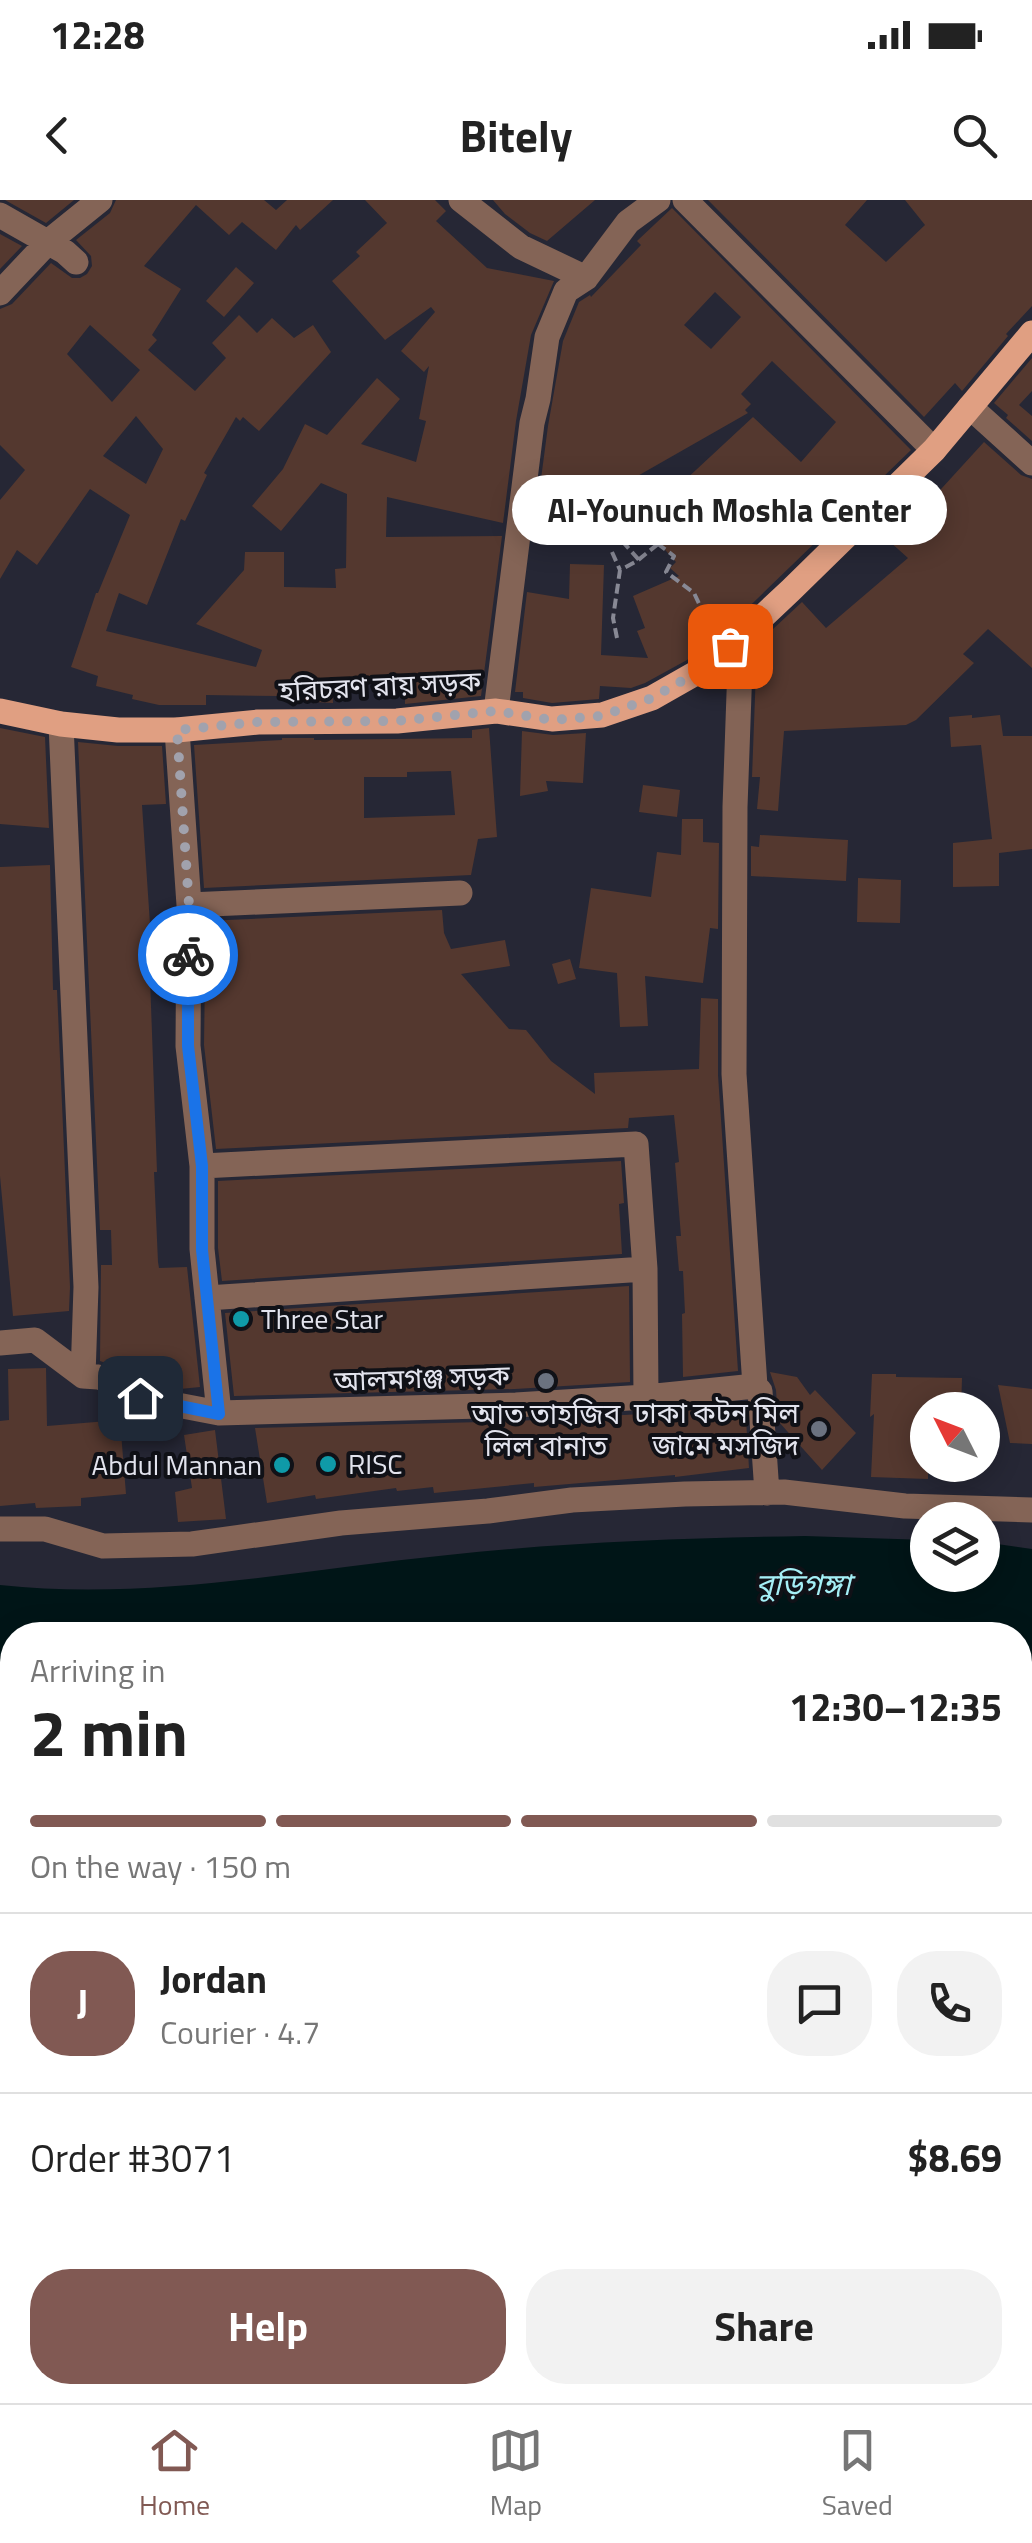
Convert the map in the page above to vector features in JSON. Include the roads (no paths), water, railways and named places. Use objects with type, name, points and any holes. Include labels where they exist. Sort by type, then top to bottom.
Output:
[{"type":"main road","name":"হরিচরণ রায় সড়ক","points":[[0,711],[61,724],[118,730],[177,730],[258,722],[396,721],[496,711],[552,720],[602,716],[652,698],[696,673],[735,642],[934,450],[1032,333]]},
{"type":"street","points":[[0,292],[48,242],[100,200]]},
{"type":"street","points":[[461,200],[521,247],[586,278]]},
{"type":"street","points":[[496,711],[532,423],[547,337],[566,291],[586,278],[628,222],[658,200]]},
{"type":"street","points":[[686,200],[934,450]]},
{"type":"street","points":[[0,215],[76,262]]},
{"type":"street","points":[[970,407],[1032,462]]},
{"type":"street","points":[[735,642],[734,1074],[755,1386],[760,1391],[767,1493]]},
{"type":"street","points":[[61,724],[86,1287],[83,1376]]},
{"type":"street","points":[[177,730],[189,905],[188,1046],[202,1166],[202,1250],[219,1414]]},
{"type":"street","points":[[189,905],[460,893]]},
{"type":"street","points":[[202,1166],[636,1144],[645,1269],[646,1397]]},
{"type":"street","points":[[208,1298],[645,1269]]},
{"type":"street","name":"আলমগঞ্জ সড়ক","points":[[0,1344],[35,1340],[83,1376],[116,1382],[140,1398],[219,1414],[497,1406],[755,1386]]},
{"type":"street","points":[[0,1529],[45,1530],[102,1546],[192,1544],[341,1523],[572,1500],[784,1492],[905,1506],[1032,1510]]},
{"type":"water","name":"বুড়িগঙ্গা","points":[[805,1536],[910,1539],[910,1592],[1000,1592],[1000,1544],[1032,1549],[1032,1622],[0,1622],[0,1585],[56,1589],[168,1586],[493,1551],[626,1541]]},
{"type":"place","name":"Al-Younuch Moshla Center","points":[[730,646]]},
{"type":"place","name":"Three Star","points":[[241,1319]]},
{"type":"place","name":"আত তাহজিব লিল বানাত","points":[[546,1381]]},
{"type":"place","name":"ঢাকা কটন মিল জামে মসজিদ","points":[[819,1429]]},
{"type":"place","name":"RISC","points":[[328,1464]]},
{"type":"place","name":"Abdul Mannan","points":[[282,1465]]}]
